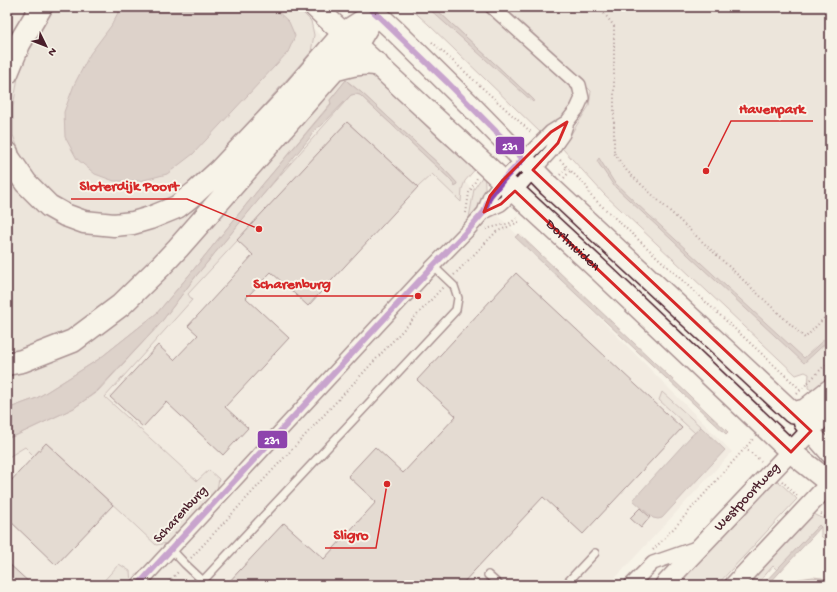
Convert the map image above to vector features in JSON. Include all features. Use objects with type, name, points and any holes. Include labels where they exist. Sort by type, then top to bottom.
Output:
[{"type":"highway","points":[[7,34],[26,7]]},
{"type":"highway","points":[[7,73],[19,44],[42,7]]},
{"type":"highway","points":[[7,364],[22,361],[72,341],[121,305],[178,248],[332,70],[350,39],[372,10]]},
{"type":"highway","points":[[7,153],[8,157],[26,183],[49,206],[65,215],[84,222],[114,225],[133,223],[150,218],[178,207],[196,192],[220,170],[286,100],[350,39]]},
{"type":"highway","points":[[332,70],[359,63],[377,64]]},
{"type":"main road","name":"Dortmuiden","points":[[315,7],[534,209],[791,452],[830,483]]},
{"type":"main road","name":"Dortmuiden","points":[[372,10],[470,105],[553,189],[793,413],[811,431],[830,454]]},
{"type":"main road","points":[[793,413],[805,410],[830,390]]},
{"type":"main road","name":"Westpoortweg","points":[[664,585],[830,410]]},
{"type":"main road","points":[[734,585],[830,483]]},
{"type":"street","points":[[492,7],[579,85],[582,98],[563,134],[551,151],[528,164]]},
{"type":"street","points":[[528,164],[540,141],[550,132],[568,122]]},
{"type":"street","name":"Scharenburg","points":[[138,585],[469,229],[484,212],[490,196],[509,186],[528,164]]},
{"type":"street","points":[[631,585],[653,563],[700,546]]},
{"type":"lane","points":[[172,549],[201,583],[456,310],[458,298],[454,286],[433,266]]},
{"type":"lane","points":[[565,585],[595,553]]},
{"type":"lane","points":[[488,575],[499,585]]},
{"type":"path","points":[[599,7],[614,26],[614,153],[628,171],[805,338],[830,312]]},
{"type":"path","points":[[432,42],[540,141]]},
{"type":"path","points":[[551,151],[587,187],[590,195],[800,390]]},
{"type":"path","points":[[553,189],[571,170]]},
{"type":"path","points":[[166,585],[496,232],[522,221],[534,209]]},
{"type":"path","points":[[650,552],[676,526],[745,448],[772,471],[807,506],[826,517],[830,517]]},
{"type":"highlighted area","points":[[567,122],[558,143],[533,170],[811,431],[791,452],[515,191],[501,204],[484,212],[490,196],[503,180],[551,132]]},
{"type":"shaded area","points":[[7,7],[292,7],[732,452],[609,585],[7,585]]},
{"type":"shaded area","points":[[55,7],[297,7],[311,21],[314,35],[311,52],[206,171],[175,197],[146,210],[106,214],[80,209],[58,199],[38,183],[23,162],[13,135],[13,107],[19,71],[34,38]]},
{"type":"shaded area","points":[[121,7],[273,7],[289,22],[295,36],[288,52],[193,154],[167,174],[140,181],[114,181],[95,174],[77,159],[65,137],[64,112],[74,85],[90,54],[111,26]]},
{"type":"shaded area","points":[[409,7],[427,7],[534,100],[439,12],[442,7],[485,7],[571,88],[576,97],[567,111],[557,122],[542,134]]},
{"type":"shaded area","points":[[427,7],[442,7],[439,12],[534,100],[533,102]]},
{"type":"shaded area","points":[[504,7],[830,7],[830,381],[817,393],[808,388],[809,374],[805,372],[796,375],[604,194],[562,148],[589,106],[591,91]]},
{"type":"shaded area","points":[[374,72],[390,86],[413,113],[445,144],[472,161],[477,167],[465,181],[462,189],[461,202],[432,174],[418,187],[347,122],[188,294],[192,300],[105,397],[197,481],[209,470],[219,479],[217,489],[168,543],[156,545],[46,443],[34,456],[25,447],[7,458],[7,438],[17,435],[74,408],[98,391],[159,325],[196,276],[260,198],[351,95],[360,95],[452,181],[455,187],[457,183],[442,167],[346,80],[330,100],[331,103],[157,313],[99,359],[37,398],[7,409],[7,372],[79,346],[344,74]]},
{"type":"shaded area","points":[[346,80],[442,167],[457,183],[455,187],[452,181],[360,95],[351,95],[321,126],[315,130],[196,276],[159,325],[97,391],[74,408],[17,435],[7,438],[7,409],[37,398],[99,359],[157,313],[331,104],[330,100]]},
{"type":"shaded area","points":[[599,158],[614,182],[804,358],[830,334],[830,339],[804,363],[614,186],[597,161]]},
{"type":"shaded area","points":[[7,165],[37,204],[150,229],[183,217],[209,196],[147,274],[75,333],[7,358]]},
{"type":"shaded area","points":[[484,174],[485,194],[481,203],[469,218],[474,189]]},
{"type":"shaded area","points":[[519,234],[728,432],[726,434],[515,237]]},
{"type":"shaded area","points":[[662,392],[701,427],[695,433],[659,400]]},
{"type":"shaded area","points":[[701,427],[725,450],[662,518],[653,518],[633,500]]},
{"type":"shaded area","points":[[776,479],[797,499],[717,585],[677,585]]},
{"type":"shaded area","points":[[812,513],[822,518],[830,519],[830,544],[821,536],[821,527],[819,525],[777,570],[773,566],[760,581],[763,583],[762,585],[745,585]]},
{"type":"shaded area","points":[[819,525],[821,527],[768,585],[762,585]]},
{"type":"shaded area","points":[[119,564],[130,571],[130,585],[100,585]]},
{"type":"shaded area","points":[[813,577],[830,581],[830,585],[787,585],[799,579]]},
{"type":"building","points":[[347,122],[418,187],[308,306],[271,272],[246,298],[289,338],[225,407],[248,428],[223,455],[166,402],[143,427],[110,397],[158,345],[174,360],[198,335],[188,326],[253,255],[237,240]]},
{"type":"building","points":[[516,273],[682,428],[583,534],[543,497],[461,585],[226,585],[284,523],[324,559],[376,502],[348,476],[375,447],[403,473],[456,416],[417,380]]},
{"type":"building","points":[[46,443],[113,505],[56,565],[7,518],[7,485]]},
{"type":"building","points":[[640,508],[650,517],[641,528],[630,518]]},
{"type":"building","points":[[7,562],[32,585],[7,585]]},
{"type":"transit line","name":"231","points":[[138,585],[469,229],[484,212],[490,196],[523,159],[447,82],[369,7]]},
{"type":"place","name":"Havenpark","points":[[706,171]]},
{"type":"place","name":"Sloterdijk Poort","points":[[259,229]]},
{"type":"place","name":"Scharenburg","points":[[418,296]]},
{"type":"place","name":"Sligro","points":[[387,484]]}]
